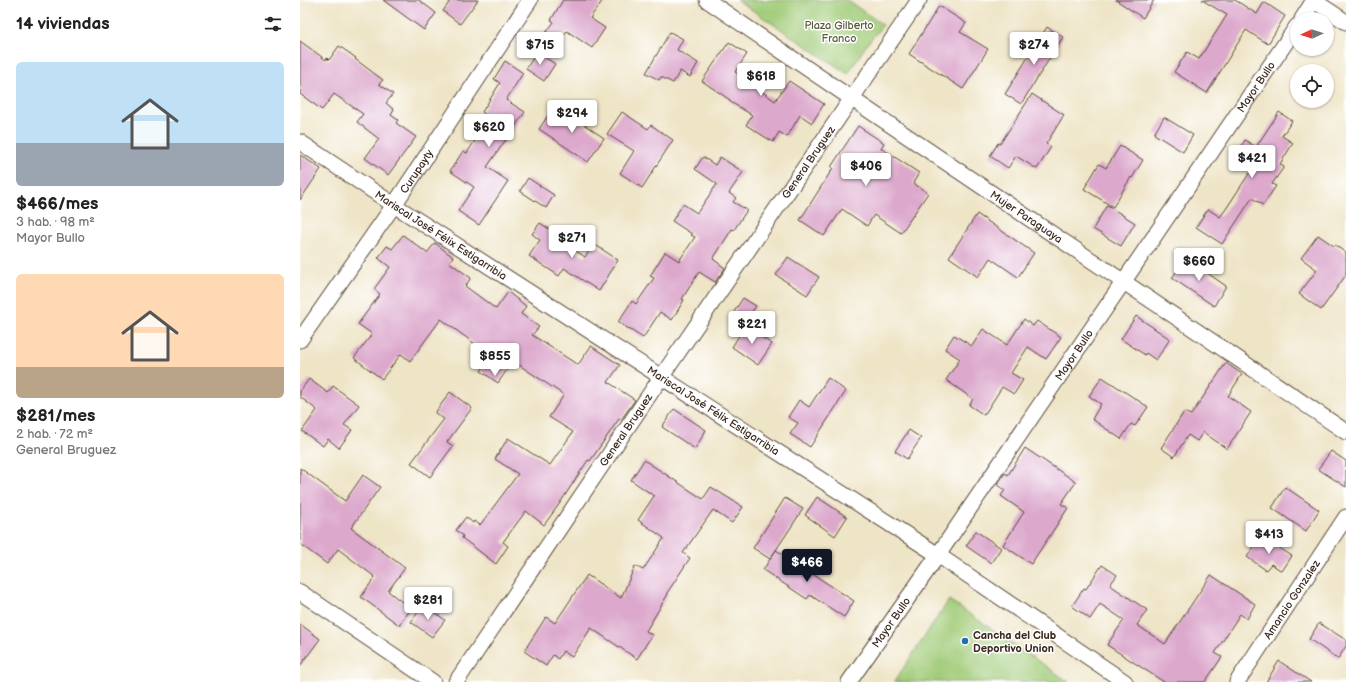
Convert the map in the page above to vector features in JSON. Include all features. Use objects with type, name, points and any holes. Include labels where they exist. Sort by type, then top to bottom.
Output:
[{"type":"street","name":"Curupayty","points":[[300,340],[394,205],[530,0]]},
{"type":"street","name":"Mujer Paraguaya","points":[[707,0],[852,100],[1124,281],[1346,432]]},
{"type":"street","name":"General Bruguez","points":[[456,682],[662,376],[919,0]]},
{"type":"street","points":[[1306,12],[1314,0],[1346,22]]},
{"type":"street","name":"Mayor Bullo","points":[[849,682],[938,555],[1290,36]]},
{"type":"street","name":"Mariscal José Félix Estigarribia","points":[[300,142],[394,205],[938,555],[1125,682]]},
{"type":"street","name":"Amancio Gonzalez","points":[[1237,682],[1346,517]]},
{"type":"street","points":[[300,592],[433,682]]},
{"type":"green space","name":"Plaza Gilberto Franco","points":[[737,0],[847,0],[883,25],[867,44],[848,74]]},
{"type":"green space","name":"Cancha del Club Deportivo Union","points":[[949,600],[1069,682],[894,682]]},
{"type":"building","points":[[383,0],[419,0],[436,13],[424,30]]},
{"type":"building","points":[[451,0],[478,0],[460,24],[443,11]]},
{"type":"building","points":[[563,0],[603,0],[590,18],[605,28],[592,48],[567,31],[557,43],[545,34],[554,22],[551,20]]},
{"type":"building","points":[[1116,0],[1154,0],[1143,18]]},
{"type":"building","points":[[1202,0],[1235,0],[1257,14],[1264,2],[1285,16],[1268,44],[1246,30],[1207,93],[1174,72],[1187,52],[1199,59],[1227,15]]},
{"type":"building","points":[[939,6],[966,23],[960,32],[988,49],[963,89],[909,54]]},
{"type":"building","points":[[1047,27],[1063,37],[1021,104],[1005,94]]},
{"type":"building","points":[[670,32],[683,39],[677,50],[698,63],[690,77],[680,71],[673,83],[661,77],[659,80],[646,73]]},
{"type":"building","points":[[300,41],[326,60],[327,58],[329,60],[339,46],[383,80],[379,84],[393,94],[386,103],[394,110],[391,115],[398,120],[396,123],[416,137],[388,175],[365,158],[379,139],[357,122],[363,114],[334,94],[322,110],[300,94]]},
{"type":"building","points":[[729,42],[747,54],[735,72],[775,101],[789,81],[824,104],[812,123],[800,115],[787,137],[779,132],[773,142],[746,125],[752,115],[729,101],[730,100],[702,81]]},
{"type":"building","points":[[537,52],[555,64],[544,81],[526,69]]},
{"type":"building","points":[[505,61],[523,73],[506,100],[525,112],[487,167],[508,181],[479,225],[458,211],[474,187],[450,171],[463,151],[467,153],[490,118],[482,112],[500,83],[494,79]]},
{"type":"building","points":[[1032,94],[1064,115],[1046,144],[1051,147],[1037,169],[1016,156],[1008,168],[990,156],[998,143],[1000,144]]},
{"type":"building","points":[[555,105],[604,138],[588,162],[539,129]]},
{"type":"building","points":[[622,112],[648,129],[651,125],[673,140],[642,188],[620,173],[634,151],[607,134]]},
{"type":"building","points":[[1279,112],[1292,121],[1282,136],[1293,143],[1280,164],[1284,167],[1272,184],[1276,186],[1263,205],[1252,198],[1222,244],[1196,227],[1208,209],[1220,217],[1226,209],[1254,166],[1236,154],[1245,140],[1256,147]]},
{"type":"building","points":[[1164,117],[1193,135],[1183,152],[1154,134]]},
{"type":"building","points":[[858,126],[884,143],[881,148],[919,173],[913,183],[928,193],[901,233],[874,215],[867,226],[842,209],[824,236],[800,220],[833,168],[831,167]]},
{"type":"building","points":[[1120,146],[1143,160],[1113,207],[1084,189],[1099,164],[1106,168]]},
{"type":"building","points":[[300,155],[321,169],[300,200]]},
{"type":"building","points":[[703,157],[715,165],[720,157],[743,172],[729,193],[736,198],[733,202],[747,210],[734,230],[732,229],[713,259],[725,268],[715,282],[699,272],[682,299],[684,300],[672,320],[660,312],[643,338],[618,322],[632,301],[636,304],[654,278],[650,276],[665,252],[679,261],[695,237],[672,221],[683,204],[697,213],[717,184],[695,169]]},
{"type":"building","points":[[528,178],[554,195],[546,208],[520,191]]},
{"type":"building","points":[[1107,205],[1135,223],[1121,246],[1093,229]]},
{"type":"building","points":[[977,214],[1034,253],[1018,277],[990,258],[978,277],[949,257]]},
{"type":"building","points":[[540,223],[560,236],[558,239],[585,257],[594,244],[618,260],[599,291],[564,268],[559,276],[529,256],[540,240],[532,234]]},
{"type":"building","points":[[403,235],[427,253],[435,243],[453,257],[449,262],[471,278],[465,286],[496,309],[508,292],[526,306],[521,314],[539,327],[532,335],[578,365],[591,346],[620,365],[608,382],[635,400],[621,420],[619,419],[590,461],[588,460],[544,525],[526,511],[503,542],[508,546],[496,564],[462,538],[463,536],[456,530],[466,517],[473,523],[474,521],[480,525],[518,474],[495,459],[508,438],[550,465],[573,432],[549,417],[564,395],[513,361],[498,383],[481,371],[487,362],[478,355],[482,349],[441,319],[410,361],[401,354],[382,379],[354,358],[372,334],[358,324],[380,294],[374,289],[390,267],[378,258],[387,246],[392,249]]},
{"type":"building","points":[[1318,235],[1346,253],[1346,275],[1321,310],[1299,294],[1317,270],[1301,258]]},
{"type":"building","points":[[788,257],[819,277],[807,295],[776,275]]},
{"type":"building","points":[[1186,258],[1226,286],[1214,306],[1172,278]]},
{"type":"building","points":[[743,298],[756,306],[744,323],[732,315]]},
{"type":"building","points":[[1136,316],[1170,339],[1156,360],[1146,353],[1145,355],[1121,339]]},
{"type":"building","points":[[1024,319],[1033,326],[1037,321],[1061,337],[1046,359],[1028,347],[1011,373],[1023,380],[1014,394],[1002,387],[984,415],[969,405],[973,399],[946,380],[960,359],[945,349],[954,335],[972,346],[983,329],[1007,345]]},
{"type":"building","points":[[745,326],[772,344],[758,365],[732,347]]},
{"type":"building","points":[[1226,363],[1242,374],[1228,396],[1251,412],[1227,449],[1203,432],[1197,441],[1188,435],[1174,457],[1161,448],[1184,412],[1191,415]]},
{"type":"building","points":[[1102,377],[1148,407],[1135,426],[1131,424],[1121,439],[1092,419],[1101,404],[1089,396]]},
{"type":"building","points":[[828,378],[846,391],[810,447],[790,434],[798,423],[788,417],[799,400],[809,407]]},
{"type":"building","points":[[309,379],[328,393],[333,386],[359,405],[344,425],[352,430],[339,448],[328,439],[323,446],[302,431],[317,410],[300,397],[300,391]]},
{"type":"building","points":[[450,392],[472,408],[447,442],[453,446],[430,477],[411,463],[444,419],[435,413]]},
{"type":"building","points":[[674,409],[706,430],[695,449],[662,427]]},
{"type":"building","points":[[909,430],[921,438],[907,459],[895,451]]},
{"type":"building","points":[[1025,448],[1076,482],[1061,504],[1068,508],[1031,564],[1003,545],[1024,512],[1001,496],[1005,490],[997,485],[1005,473],[1008,475]]},
{"type":"building","points":[[1331,451],[1346,461],[1346,487],[1318,469]]},
{"type":"building","points":[[644,460],[703,499],[711,487],[743,507],[732,523],[713,510],[683,553],[690,558],[667,593],[668,594],[646,631],[652,635],[637,659],[591,628],[572,657],[563,651],[558,659],[553,655],[546,666],[524,651],[546,617],[555,623],[587,575],[621,598],[635,566],[643,570],[664,538],[638,520],[654,496],[631,480]]},
{"type":"building","points":[[300,468],[345,501],[363,475],[380,487],[351,528],[405,568],[388,591],[411,609],[399,625],[361,597],[375,577],[338,549],[327,564],[300,544]]},
{"type":"building","points":[[1285,487],[1319,510],[1306,531],[1272,508]]},
{"type":"building","points":[[817,497],[847,517],[835,536],[805,515]]},
{"type":"building","points":[[785,498],[803,509],[770,559],[753,548]]},
{"type":"building","points":[[976,531],[1001,548],[991,563],[966,546]]},
{"type":"building","points":[[1261,536],[1292,556],[1282,571],[1271,564],[1266,570],[1247,557]]},
{"type":"building","points":[[776,550],[854,601],[844,617],[810,595],[807,599],[763,570]]},
{"type":"building","points":[[1102,565],[1117,575],[1110,585],[1147,610],[1137,625],[1165,644],[1211,575],[1255,604],[1247,619],[1240,614],[1215,653],[1222,657],[1205,682],[1164,682],[1107,645],[1124,620],[1100,604],[1090,619],[1072,606],[1084,588],[1086,589]]},
{"type":"building","points":[[424,604],[445,620],[432,637],[411,622]]},
{"type":"building","points":[[1319,623],[1346,640],[1346,646],[1338,659],[1309,639]]},
{"type":"building","points":[[300,624],[320,639],[300,666]]},
{"type":"building","points":[[1279,661],[1311,682],[1266,682]]},
{"type":"place","name":"Cancha del Club Deportivo Union","points":[[965,641]]}]
